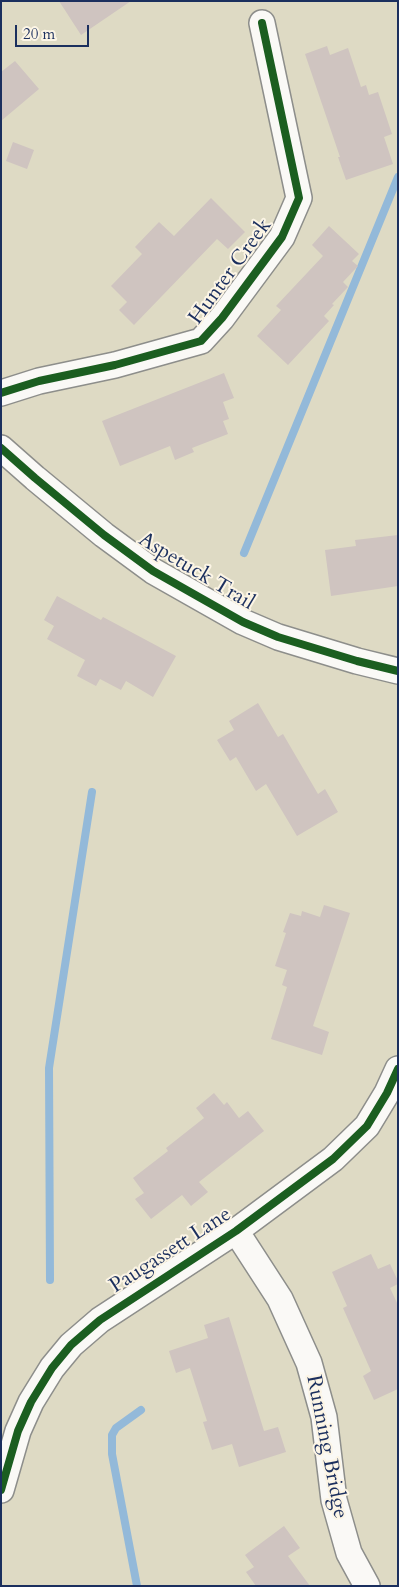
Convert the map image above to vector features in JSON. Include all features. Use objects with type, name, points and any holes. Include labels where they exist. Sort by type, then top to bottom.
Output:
[{"type":"street","name":"Hunter Creek","points":[[1,393],[39,381],[115,365],[201,341],[222,318],[282,237],[299,198],[262,23]]},
{"type":"street","name":"Aspetuck Trail","points":[[2,445],[35,478],[96,528],[153,570],[243,622],[286,640],[357,662],[398,671]]},
{"type":"street","name":"Paugassett Lane","points":[[1,1490],[18,1431],[31,1402],[52,1368],[71,1346],[100,1320],[236,1231],[333,1159],[367,1126],[387,1093],[398,1069]]},
{"type":"street","name":"Running Bridge","points":[[236,1231],[280,1299],[309,1363],[324,1417],[334,1500],[349,1553],[367,1586]]},
{"type":"building","points":[[59,1],[131,1],[81,35]]},
{"type":"building","points":[[327,46],[330,55],[348,48],[361,87],[366,85],[369,95],[378,92],[392,134],[384,137],[393,164],[346,180],[305,54]]},
{"type":"building","points":[[15,61],[39,89],[1,121],[1,72]]},
{"type":"building","points":[[13,142],[34,150],[27,169],[6,161]]},
{"type":"building","points":[[211,198],[245,232],[228,249],[217,239],[134,325],[119,310],[127,302],[111,286],[142,254],[135,247],[159,222],[174,236]]},
{"type":"building","points":[[329,226],[359,254],[352,261],[358,266],[343,282],[348,287],[324,316],[329,321],[288,365],[257,336],[281,310],[276,306],[323,256],[312,245]]},
{"type":"building","points":[[224,373],[234,398],[223,402],[229,419],[223,421],[228,434],[192,448],[194,452],[175,460],[170,446],[120,466],[102,421]]},
{"type":"building","points":[[398,535],[398,586],[331,596],[325,550],[356,546],[355,540]]},
{"type":"building","points":[[57,596],[101,620],[103,617],[176,656],[153,697],[126,681],[121,690],[100,679],[96,686],[77,676],[85,660],[47,639],[54,626],[44,620]]},
{"type":"building","points":[[258,703],[278,737],[283,734],[318,794],[325,789],[338,812],[297,836],[266,784],[256,791],[236,757],[230,761],[217,740],[234,730],[229,721]]},
{"type":"building","points":[[324,905],[350,913],[313,1026],[329,1032],[322,1055],[271,1039],[287,987],[282,985],[287,970],[275,966],[286,933],[283,932],[290,913],[301,916],[302,911],[320,917]]},
{"type":"building","points":[[214,1093],[224,1105],[227,1102],[239,1118],[248,1111],[264,1131],[199,1182],[208,1192],[191,1206],[182,1195],[151,1219],[135,1199],[144,1193],[133,1178],[168,1151],[166,1148],[204,1118],[196,1108]]},
{"type":"building","points":[[371,1254],[378,1269],[390,1264],[398,1281],[398,1284],[390,1288],[398,1305],[398,1389],[374,1400],[363,1376],[371,1371],[343,1308],[347,1306],[332,1272]]},
{"type":"building","points":[[229,1317],[264,1431],[278,1427],[286,1452],[239,1467],[232,1444],[212,1450],[203,1422],[207,1421],[190,1368],[176,1373],[169,1351],[208,1338],[204,1325]]},
{"type":"building","points":[[284,1526],[300,1548],[288,1556],[310,1586],[256,1586],[246,1572],[254,1567],[245,1555]]},
{"type":"waterway","points":[[244,553],[398,177]]},
{"type":"waterway","points":[[50,1280],[49,1068],[92,792]]},
{"type":"waterway","points":[[137,1586],[112,1454],[112,1435],[116,1428],[141,1410]]},
{"type":"cycle path","points":[[1,393],[39,381],[115,365],[201,341],[222,318],[282,237],[299,198],[262,23]]},
{"type":"cycle path","points":[[1,448],[104,535],[153,571],[243,622],[278,637],[357,661],[398,671]]},
{"type":"cycle path","points":[[1,1490],[18,1431],[31,1402],[52,1368],[71,1345],[100,1320],[236,1231],[333,1159],[367,1126],[387,1093],[398,1069]]}]
